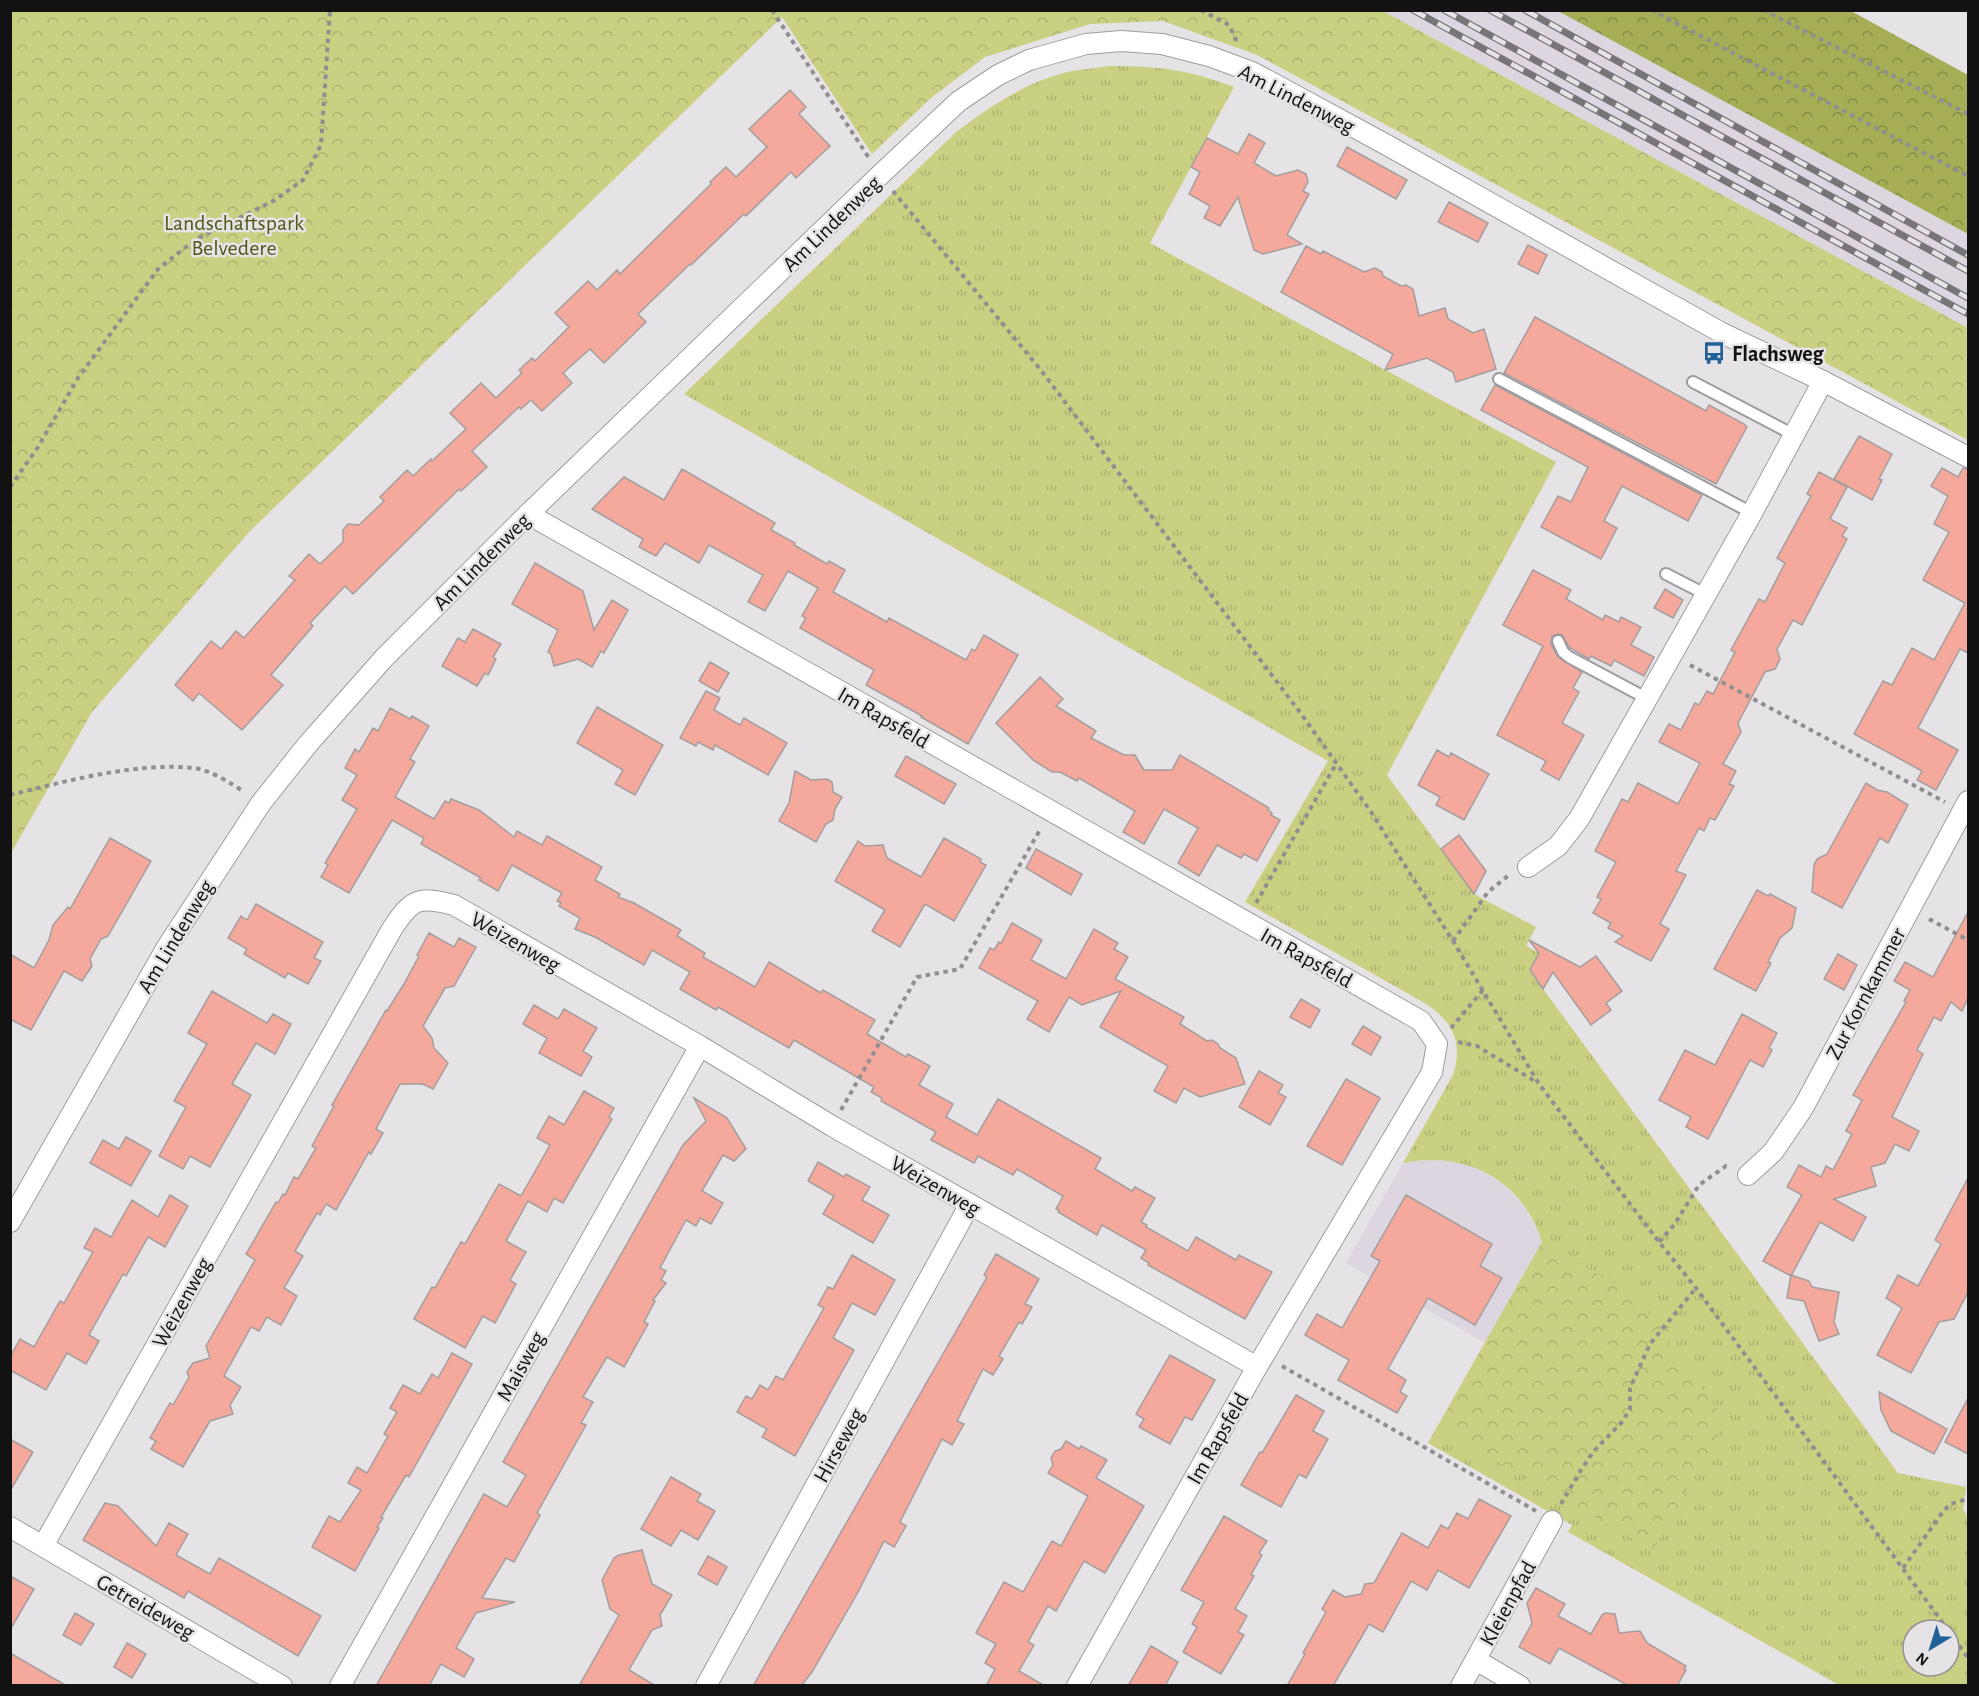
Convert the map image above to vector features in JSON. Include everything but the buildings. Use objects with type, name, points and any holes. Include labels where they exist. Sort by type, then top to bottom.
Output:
[{"type":"street","name":"Am Lindenweg","points":[[10,1222],[167,946],[261,803],[308,744],[384,658],[528,514],[959,101],[998,75],[1029,60],[1086,44],[1120,41],[1162,44],[1209,56],[1252,72],[1722,333],[1823,381],[1968,457]]},
{"type":"street","points":[[1528,867],[1558,846],[1579,819],[1752,513],[1823,381]]},
{"type":"street","name":"Im Rapsfeld","points":[[528,514],[1421,1021],[1437,1044],[1432,1072],[1261,1361],[1077,1686]]},
{"type":"street","name":"Zur Kornkammer","points":[[1748,1174],[1773,1152],[1803,1108],[1966,806]]},
{"type":"street","name":"Weizenweg","points":[[43,1546],[392,929],[404,910],[416,902],[432,899],[454,905],[970,1204],[1261,1361]]},
{"type":"street","name":"Maisweg","points":[[340,1686],[700,1046]]},
{"type":"street","name":"Hirseweg","points":[[706,1686],[970,1204]]},
{"type":"street","name":"Kleienpfad","points":[[1461,1686],[1552,1521]]},
{"type":"street","name":"Getreideweg","points":[[10,1527],[282,1686]]},
{"type":"street","points":[[1476,1660],[1520,1686]]},
{"type":"lane","points":[[1499,379],[1752,513]]},
{"type":"lane","points":[[1694,382],[1794,435]]},
{"type":"lane","points":[[1666,574],[1705,594]]},
{"type":"lane","points":[[1558,641],[1563,652],[1569,657],[1646,698]]},
{"type":"path","points":[[10,487],[38,447],[78,378],[158,269],[195,240],[275,200],[303,180],[321,145],[330,10]]},
{"type":"path","points":[[772,10],[880,176],[1040,369],[1302,716],[1371,812],[1453,940],[1539,1084],[1696,1288],[1940,1618]]},
{"type":"path","points":[[1200,10],[1229,25],[1252,72]]},
{"type":"path","points":[[1651,10],[1968,176]]},
{"type":"path","points":[[1763,10],[1968,114]]},
{"type":"path","points":[[1671,654],[1966,806]]},
{"type":"path","points":[[1245,922],[1336,764]]},
{"type":"path","points":[[10,795],[90,776],[157,768],[196,768],[230,782],[261,803]]},
{"type":"path","points":[[832,1126],[917,977],[960,969],[1050,811]]},
{"type":"path","points":[[1453,940],[1488,892],[1510,874],[1528,867]]},
{"type":"path","points":[[1910,909],[1968,940]]},
{"type":"path","points":[[1437,1044],[1483,990]]},
{"type":"path","points":[[1437,1044],[1454,1041],[1477,1046],[1539,1084]]},
{"type":"path","points":[[1659,1242],[1674,1225],[1699,1185],[1726,1166],[1748,1174]]},
{"type":"path","points":[[1261,1361],[1552,1521],[1593,1452],[1622,1422],[1630,1409],[1630,1388],[1650,1344],[1696,1288]]},
{"type":"path","points":[[1903,1568],[1950,1504],[1968,1499]]},
{"type":"shaded area","points":[[1383,11],[1558,11],[1968,234],[1968,328]]},
{"type":"shaded area","points":[[1434,1159],[1472,1166],[1502,1183],[1524,1206],[1542,1242],[1485,1343],[1346,1263],[1403,1163]]},
{"type":"green space","name":"Landschaftspark Belvedere","points":[[11,10],[1383,11],[1968,328],[1968,440],[1257,55],[1163,21],[1090,24],[985,57],[931,98],[872,154],[782,17],[250,531],[92,712],[11,853]]},
{"type":"green space","points":[[1558,11],[1851,11],[1968,75],[1968,234]]},
{"type":"green space","points":[[1109,66],[1143,67],[1202,76],[1234,87],[1150,243],[1556,462],[1387,775],[1474,894],[1536,927],[1526,946],[1539,953],[1530,971],[1898,1473],[1966,1487],[1963,1509],[1968,1517],[1968,1685],[1839,1685],[1568,1532],[1572,1525],[1428,1443],[1542,1242],[1533,1220],[1521,1202],[1506,1186],[1489,1174],[1448,1161],[1426,1160],[1403,1163],[1453,1075],[1457,1052],[1456,1042],[1448,1024],[1423,1002],[1245,902],[1328,761],[684,394],[954,134],[995,104],[1024,88],[1055,75]]},
{"type":"green space","points":[[1542,1242],[1635,1295],[1726,1421],[1653,1550],[1437,1428]]},
{"type":"railway","points":[[1413,10],[1968,314]]},
{"type":"railway","points":[[1444,10],[1968,298]]},
{"type":"railway","points":[[1490,10],[1968,271]]},
{"type":"railway","points":[[1525,10],[1968,255]]},
{"type":"place","name":"Flachsweg","points":[[1714,353]]}]
